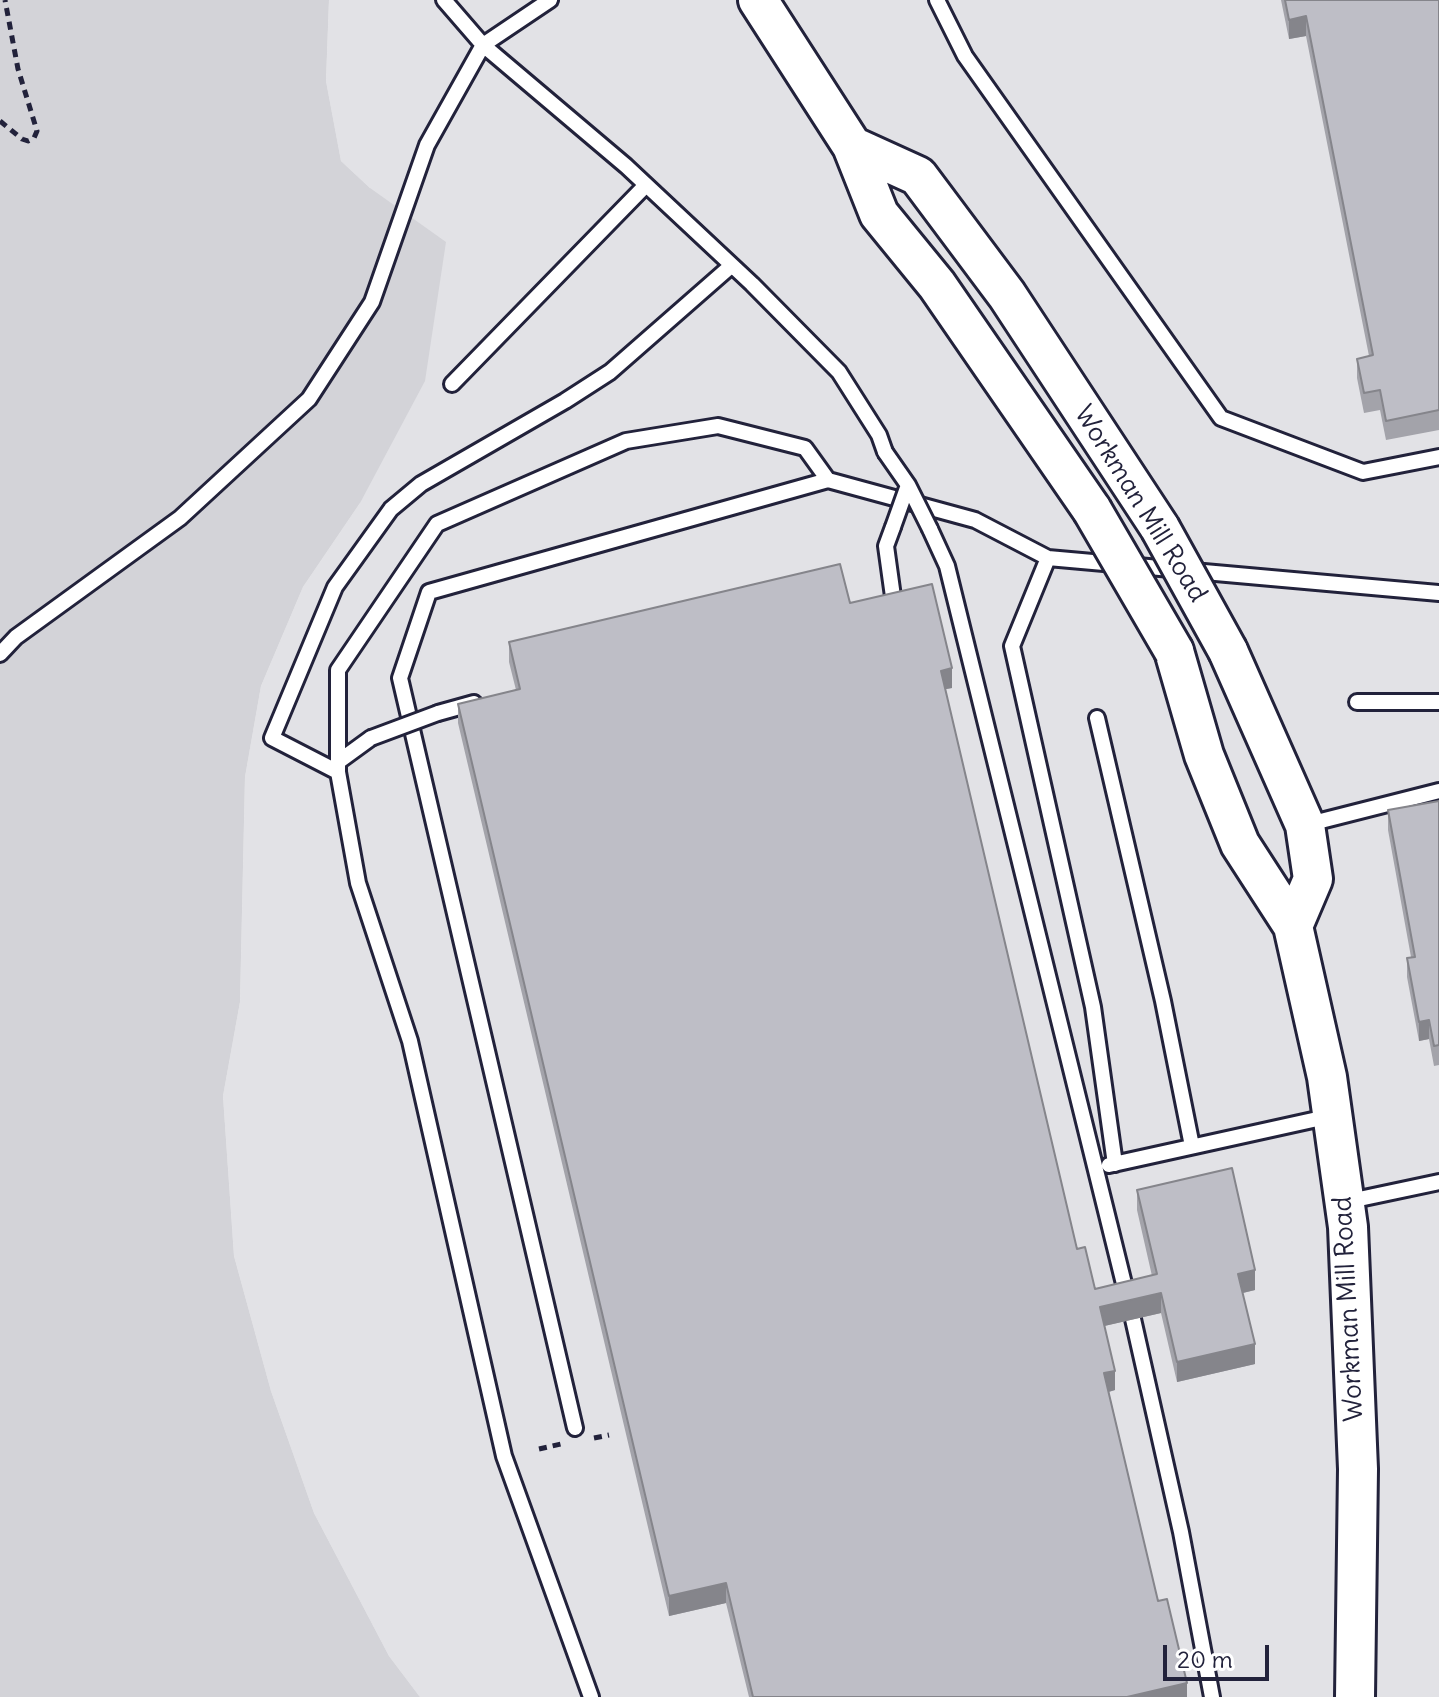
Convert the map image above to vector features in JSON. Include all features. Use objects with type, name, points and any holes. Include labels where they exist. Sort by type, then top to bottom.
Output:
[{"type":"street","name":"Workman Mill Road","points":[[758,0],[762,11],[852,146],[879,214],[937,285],[1092,510],[1174,651],[1204,755],[1240,844],[1293,926],[1327,1077],[1344,1202],[1358,1469],[1355,1697]]},
{"type":"street","name":"Workman Mill Road","points":[[852,146],[918,176],[1007,295],[1160,528],[1228,651],[1305,825],[1313,879],[1293,926]]},
{"type":"lane","points":[[444,0],[483,45],[646,185],[839,372],[879,435],[885,452],[908,485],[947,566],[1128,1300]]},
{"type":"lane","points":[[0,654],[16,637],[180,518],[309,399],[372,302],[427,145],[483,45],[550,0]]},
{"type":"lane","points":[[937,0],[965,56],[1221,418],[1363,472],[1439,457]]},
{"type":"lane","points":[[452,384],[646,185]]},
{"type":"lane","points":[[338,767],[272,738],[335,587],[391,509],[421,484],[610,372],[731,266]]},
{"type":"lane","points":[[591,1697],[504,1456],[410,1041],[358,883],[338,767],[338,670],[437,524],[626,441],[718,426],[805,448],[828,480]]},
{"type":"lane","points":[[575,1428],[400,678],[429,592],[828,480],[975,520],[1048,558],[1439,593]]},
{"type":"lane","points":[[895,612],[886,546],[908,485]]},
{"type":"lane","points":[[1048,558],[1012,646],[1093,1007],[1115,1164]]},
{"type":"lane","points":[[338,767],[371,738],[490,698]]},
{"type":"lane","points":[[1357,702],[1439,702]]},
{"type":"lane","points":[[1097,718],[1163,1001],[1192,1146]]},
{"type":"lane","points":[[1305,825],[1439,791]]},
{"type":"lane","points":[[1097,1169],[1332,1116]]},
{"type":"lane","points":[[1344,1202],[1439,1182]]},
{"type":"lane","points":[[1133,1319],[1181,1532],[1212,1697]]},
{"type":"path","points":[[0,121],[28,141],[34,138],[37,131],[18,69],[5,0]]},
{"type":"shaded area","points":[[0,0],[329,0],[326,81],[341,161],[370,188],[446,242],[425,381],[360,503],[303,587],[261,686],[245,777],[240,1002],[223,1096],[234,1256],[271,1391],[314,1513],[389,1656],[420,1697],[0,1697]]},
{"type":"shaded area","points":[[329,0],[1439,0],[1439,1697],[420,1697],[389,1656],[314,1513],[271,1391],[234,1256],[223,1096],[240,1002],[245,777],[261,686],[303,587],[360,503],[370,188],[341,161],[326,81]]},
{"type":"building","points":[[1285,0],[1439,0],[1439,410],[1386,421],[1380,390],[1364,393],[1357,359],[1373,355],[1306,16],[1289,20]]},
{"type":"building","points":[[840,564],[850,603],[932,584],[952,668],[941,671],[1077,1249],[1085,1247],[1095,1289],[1157,1274],[1137,1190],[1232,1168],[1255,1270],[1238,1274],[1255,1344],[1177,1362],[1161,1293],[1100,1307],[1115,1371],[1104,1373],[1158,1601],[1167,1599],[1187,1683],[1127,1697],[753,1697],[726,1583],[669,1596],[458,704],[520,689],[509,642]]},
{"type":"building","points":[[1439,801],[1439,1045],[1434,1046],[1429,1020],[1419,1022],[1407,958],[1415,957],[1388,810]]}]
